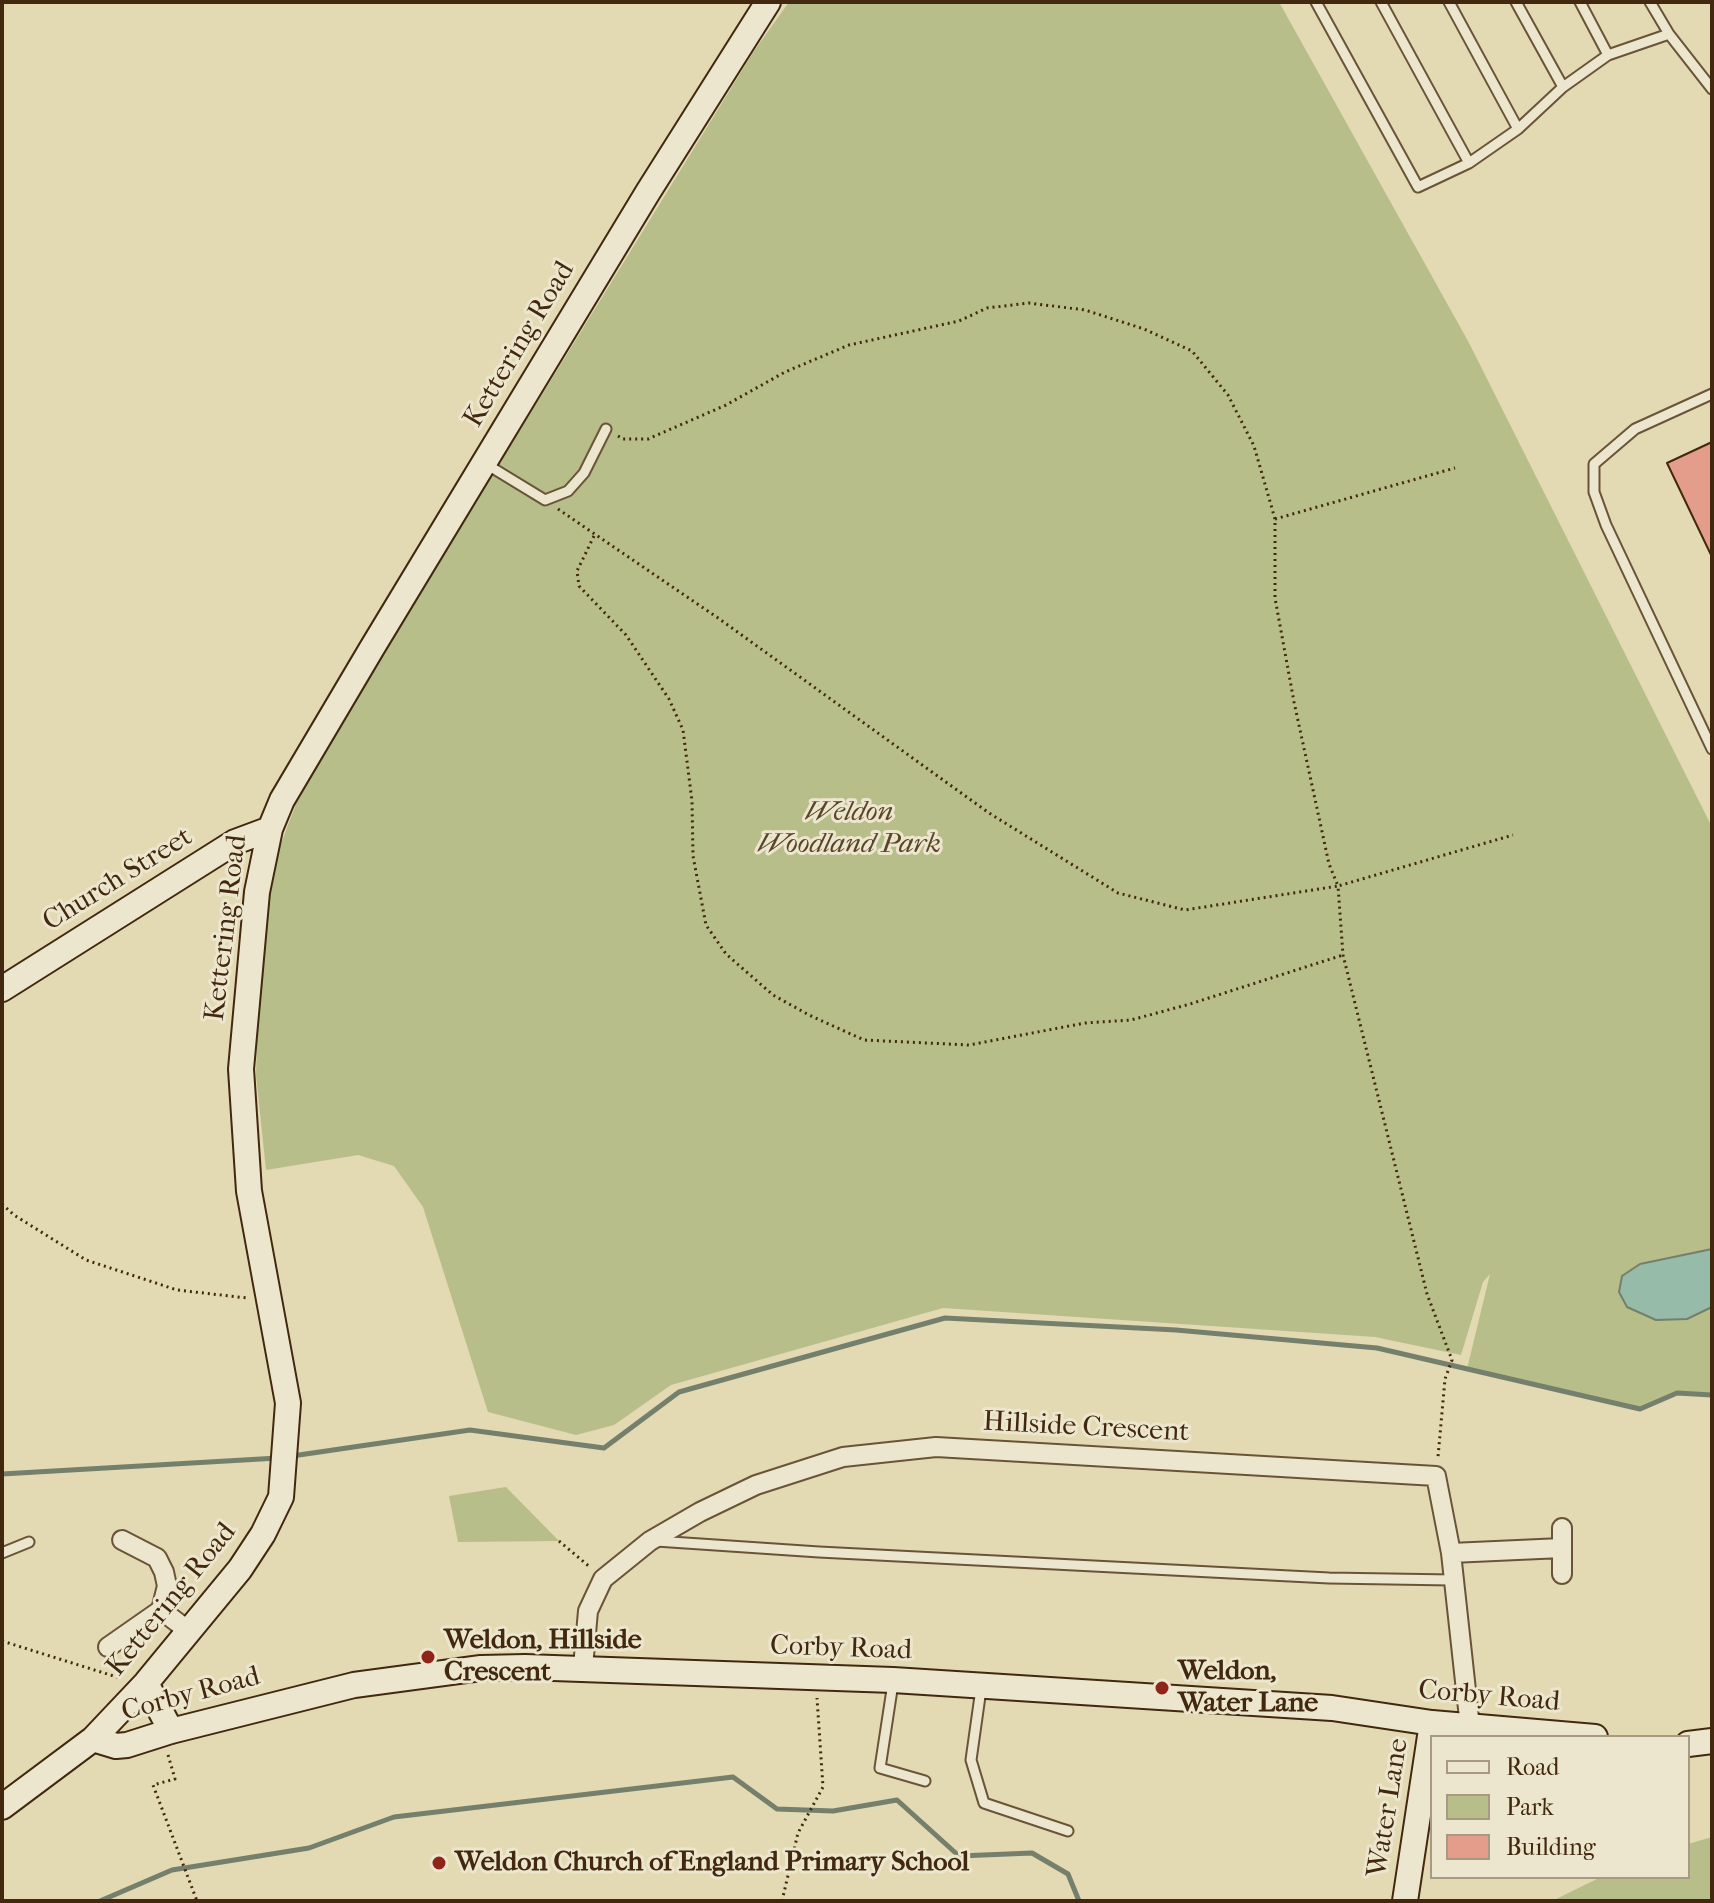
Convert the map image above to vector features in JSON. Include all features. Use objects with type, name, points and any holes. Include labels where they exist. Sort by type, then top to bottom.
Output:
[{"type":"street","name":"Kettering Road","points":[[2,1807],[93,1739],[146,1683],[248,1557],[281,1497],[288,1403],[249,1191],[241,1069],[257,892],[270,829],[282,800],[483,462],[768,2]]},
{"type":"street","name":"Church Street","points":[[2,989],[235,842],[270,829]]},
{"type":"street","name":"Hillside Crescent","points":[[583,1667],[588,1611],[603,1579],[650,1541],[756,1485],[843,1457],[936,1447],[1436,1476]]},
{"type":"street","points":[[1436,1476],[1451,1553],[1470,1727]]},
{"type":"street","points":[[1562,1528],[1562,1574]]},
{"type":"street","points":[[108,1647],[161,1610],[167,1586],[157,1558],[122,1540]]},
{"type":"street","points":[[1451,1553],[1562,1548]]},
{"type":"street","points":[[161,1610],[190,1632]]},
{"type":"street","name":"Corby Road","points":[[93,1739],[116,1746],[339,1689],[393,1679],[481,1668],[583,1667],[893,1680],[1332,1708],[1432,1723],[1570,1735]]},
{"type":"street","points":[[146,1683],[166,1733]]},
{"type":"street","name":"Water Lane","points":[[1430,1735],[1432,1723]]},
{"type":"street","name":"Water Lane","points":[[1405,1901],[1430,1736]]},
{"type":"street","points":[[1690,1744],[1712,1741]]},
{"type":"lane","points":[[1316,2],[1418,187],[1469,163],[1518,129],[1563,87],[1608,55],[1669,34]]},
{"type":"lane","points":[[1381,2],[1469,163]]},
{"type":"lane","points":[[1449,2],[1518,129]]},
{"type":"lane","points":[[1516,2],[1563,87]]},
{"type":"lane","points":[[1580,2],[1608,55]]},
{"type":"lane","points":[[1650,2],[1669,34],[1712,89]]},
{"type":"lane","points":[[1712,394],[1635,429],[1594,464],[1594,492],[1606,525],[1712,749]]},
{"type":"lane","points":[[483,462],[545,500],[568,491],[584,473],[606,429]]},
{"type":"lane","points":[[650,1541],[1329,1578],[1452,1580]]},
{"type":"lane","points":[[2,1553],[29,1542]]},
{"type":"lane","points":[[893,1680],[880,1768],[925,1781]]},
{"type":"lane","points":[[981,1686],[971,1760],[984,1803],[1068,1831]]},
{"type":"path","points":[[606,429],[623,439],[648,439],[683,426],[785,372],[849,345],[959,321],[987,308],[1029,303],[1085,310],[1144,329],[1192,351],[1228,395],[1254,446],[1275,519],[1275,598],[1329,864],[1338,886],[1343,955],[1427,1294],[1452,1360],[1445,1379],[1436,1476]]},
{"type":"path","points":[[1275,519],[1455,468]]},
{"type":"path","points":[[545,500],[718,618],[989,813],[1118,893],[1185,910],[1338,886],[1513,835]]},
{"type":"path","points":[[595,535],[577,571],[579,586],[626,635],[669,699],[683,730],[692,801],[693,856],[706,925],[726,954],[773,995],[864,1040],[969,1045],[1085,1023],[1131,1020],[1343,955]]},
{"type":"path","points":[[2,1204],[14,1215],[86,1260],[177,1290],[241,1299],[266,1295]]},
{"type":"path","points":[[559,1541],[603,1579]]},
{"type":"path","points":[[2,1641],[105,1676],[146,1683]]},
{"type":"path","points":[[782,1901],[798,1833],[823,1787],[816,1678]]},
{"type":"path","points":[[166,1733],[175,1779],[153,1785],[197,1901]]},
{"type":"green space","name":"Weldon Woodland Park","points":[[789,2],[1279,2],[1468,341],[1712,827],[1712,1395],[1677,1393],[1640,1409],[1467,1369],[1490,1274],[1483,1282],[1461,1355],[1375,1337],[943,1308],[671,1385],[614,1425],[576,1435],[488,1412],[423,1207],[394,1166],[358,1155],[266,1170],[256,1075],[259,982],[274,862],[296,804],[342,719],[754,51]]},
{"type":"green space","points":[[506,1487],[559,1541],[458,1542],[449,1496]]},
{"type":"green space","points":[[1712,1837],[1712,1901],[1552,1901],[1597,1879],[1690,1879],[1690,1843]]},
{"type":"shaded area","points":[[1712,1249],[1712,1307],[1687,1319],[1656,1320],[1627,1307],[1619,1292],[1622,1276],[1640,1264]]},
{"type":"building","points":[[1712,442],[1712,557],[1667,463]]},
{"type":"waterway","points":[[292,1456],[470,1430],[604,1448],[679,1392],[945,1318],[1176,1330],[1377,1348],[1640,1409],[1677,1393],[1712,1395]]},
{"type":"waterway","points":[[2,1474],[278,1458]]},
{"type":"waterway","points":[[100,1901],[172,1870],[309,1848],[394,1817],[733,1777],[777,1809],[833,1811],[897,1800],[959,1856],[1032,1853],[1068,1874],[1079,1901]]},
{"type":"place","name":"Weldon, Hillside Crescent","points":[[428,1657]]},
{"type":"place","name":"Weldon, Water Lane","points":[[1162,1688]]},
{"type":"place","name":"Weldon Church of England Primary School","points":[[439,1863]]}]
